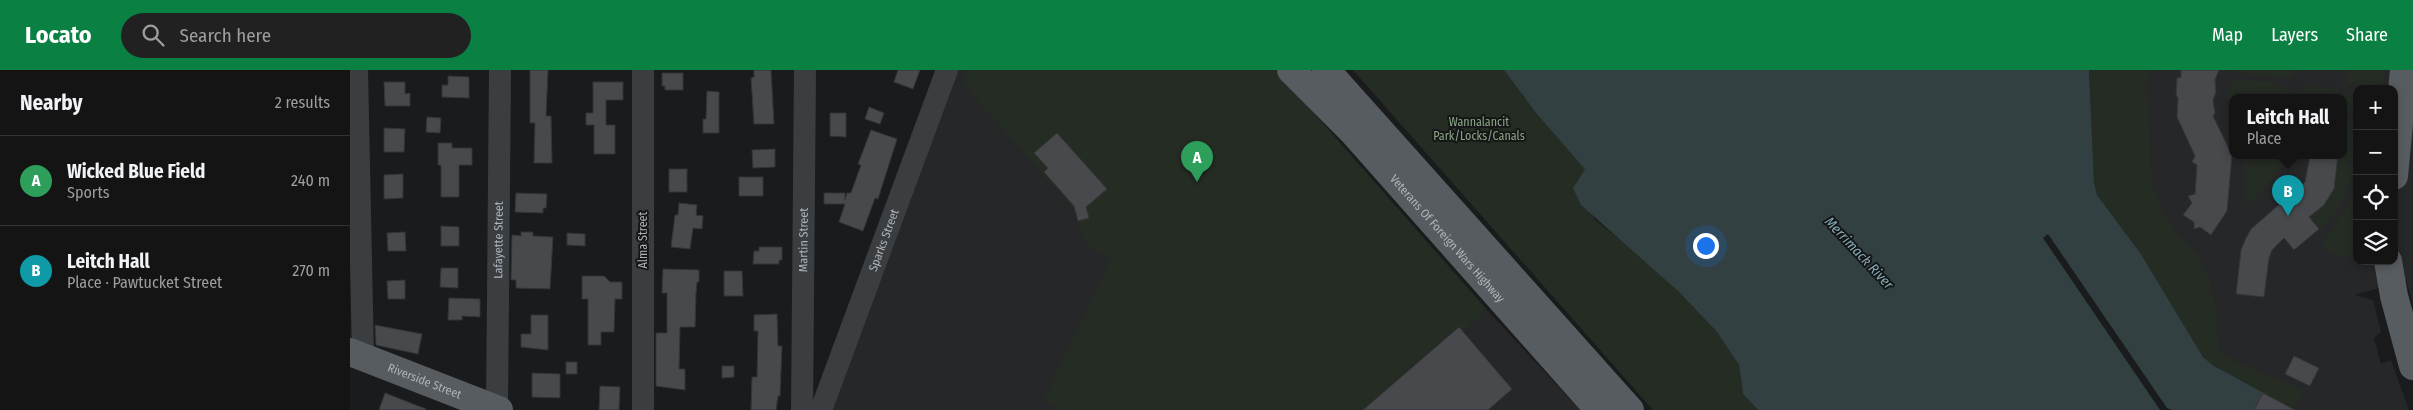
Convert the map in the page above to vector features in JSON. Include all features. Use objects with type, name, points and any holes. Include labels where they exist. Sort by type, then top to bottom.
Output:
[{"type":"main road","name":"Veterans Of Foreign Wars Highway","points":[[1292,70],[1352,131],[1599,410]]},
{"type":"main road","name":"Veterans Of Foreign Wars Highway","points":[[1326,70],[1630,410]]},
{"type":"main road","points":[[2394,175],[2404,70]]},
{"type":"main road","points":[[2389,265],[2394,296],[2413,366]]},
{"type":"main road","name":"Riverside Street","points":[[356,355],[459,402],[498,410]]},
{"type":"street","points":[[356,355],[354,162],[357,70]]},
{"type":"street","name":"Lafayette Street","points":[[498,410],[500,70]]},
{"type":"street","name":"Alma Street","points":[[642,410],[643,70]]},
{"type":"street","name":"Martin Street","points":[[802,410],[805,70]]},
{"type":"street","name":"Sparks Street","points":[[821,410],[948,70]]},
{"type":"shaded area","points":[[951,70],[1276,70],[1487,310],[1580,410],[831,410]]},
{"type":"shaded area","points":[[2089,70],[2413,70],[2413,304],[2406,280],[2355,295],[2373,300],[2381,332],[2374,338],[2381,364],[2391,360],[2409,410],[2254,410],[2214,366]]},
{"type":"green space","points":[[968,70],[1276,70],[1487,310],[1463,332],[1458,327],[1363,410],[1063,410],[1043,400],[1111,260],[1086,242],[1080,230],[1077,213],[963,84]]},
{"type":"green space","name":"Wannalancit Park/Locks/Canals","points":[[1353,70],[1504,70],[1536,113],[1586,169],[1576,182],[1595,220],[1640,255],[1717,332],[1739,365],[1743,394],[1758,410],[1653,410]]},
{"type":"green space","points":[[2089,70],[2149,70],[2152,186],[2170,225],[2197,254],[2209,279],[2216,306],[2219,352],[2236,362],[2304,390],[2293,409],[2214,366],[2203,357],[2141,254],[2097,195],[2094,183]]},
{"type":"green space","points":[[2235,70],[2294,70],[2293,76],[2288,78],[2235,73]]},
{"type":"green space","points":[[2348,70],[2385,70],[2383,85],[2346,84]]},
{"type":"green space","points":[[2238,80],[2270,82],[2284,87],[2290,94],[2229,94],[2229,99],[2227,90]]},
{"type":"green space","points":[[2302,86],[2339,89],[2338,94],[2301,94]]},
{"type":"green space","points":[[2345,90],[2353,91],[2353,117],[2347,116],[2347,94],[2345,94]]},
{"type":"green space","points":[[2347,121],[2353,122],[2353,176],[2340,206],[2320,232],[2308,218],[2324,203],[2334,184],[2337,159],[2347,159]]},
{"type":"green space","points":[[2245,159],[2286,159],[2251,203],[2245,197]]},
{"type":"green space","points":[[2353,194],[2353,254],[2342,256],[2324,250],[2323,241],[2345,210]]},
{"type":"water","name":"Merrimack River","points":[[1504,70],[2089,70],[2094,183],[2097,195],[2141,254],[2203,357],[2214,366],[2295,410],[2172,410],[2167,408],[2048,234],[2043,238],[2160,410],[1758,410],[1743,394],[1739,365],[1717,332],[1678,291],[1581,205],[1573,188],[1585,169],[1536,113]]},
{"type":"building","points":[[530,70],[548,70],[546,116],[551,116],[552,163],[534,163],[535,123],[530,123]]},
{"type":"building","points":[[754,70],[771,70],[774,124],[754,124],[751,78],[754,77]]},
{"type":"building","points":[[898,70],[920,70],[913,89],[894,82]]},
{"type":"building","points":[[2181,70],[2219,70],[2215,80],[2216,92],[2213,100],[2215,113],[2213,116],[2229,149],[2229,159],[2232,159],[2227,211],[2211,235],[2200,227],[2194,229],[2194,222],[2183,215],[2192,203],[2188,196],[2195,194],[2197,165],[2192,162],[2195,156],[2177,117],[2177,78],[2181,77]]},
{"type":"building","points":[[662,73],[683,73],[683,90],[665,90],[665,86],[662,86]]},
{"type":"building","points":[[448,76],[469,77],[469,98],[442,97],[442,85],[448,85]]},
{"type":"building","points":[[384,82],[405,82],[405,94],[410,93],[410,106],[385,106]]},
{"type":"building","points":[[593,82],[623,82],[623,100],[606,100],[606,125],[615,125],[615,154],[594,154],[594,125],[586,125],[586,113],[593,113]]},
{"type":"building","points":[[707,91],[719,92],[719,133],[703,133],[703,119],[706,119]]},
{"type":"building","points":[[869,107],[884,113],[880,124],[865,119]]},
{"type":"building","points":[[830,113],[846,113],[846,137],[830,136]]},
{"type":"building","points":[[427,117],[441,118],[440,133],[426,132]]},
{"type":"building","points":[[384,128],[405,129],[404,152],[384,152]]},
{"type":"building","points":[[871,130],[897,139],[878,199],[875,198],[863,231],[839,222],[845,204],[824,204],[824,193],[845,193],[845,200],[847,193],[851,193],[861,165],[858,164]]},
{"type":"building","points":[[1057,133],[1107,189],[1086,207],[1089,218],[1078,221],[1074,206],[1044,172],[1048,168],[1034,153]]},
{"type":"building","points":[[438,143],[452,143],[452,148],[472,148],[472,165],[459,165],[459,197],[441,197],[441,165],[438,165]]},
{"type":"building","points":[[775,149],[775,167],[753,168],[752,150]]},
{"type":"building","points":[[2309,159],[2338,159],[2334,189],[2324,205],[2309,217],[2319,229],[2294,250],[2284,238],[2272,250],[2269,258],[2264,297],[2236,294],[2241,250],[2251,229],[2305,182]]},
{"type":"building","points":[[669,169],[687,169],[687,192],[669,192]]},
{"type":"building","points":[[403,174],[403,198],[384,199],[384,175]]},
{"type":"building","points":[[739,177],[763,177],[763,196],[739,196]]},
{"type":"building","points":[[516,193],[547,194],[546,208],[543,208],[543,213],[515,212]]},
{"type":"building","points":[[679,203],[697,205],[696,215],[703,216],[702,229],[693,228],[690,249],[671,247],[675,215],[678,215]]},
{"type":"building","points":[[441,226],[459,227],[459,246],[441,246]]},
{"type":"building","points":[[405,232],[406,251],[388,251],[387,233]]},
{"type":"building","points":[[521,232],[533,232],[533,236],[553,237],[550,289],[516,288],[516,280],[511,280],[512,235],[521,236]]},
{"type":"building","points":[[567,233],[585,234],[585,246],[567,245]]},
{"type":"building","points":[[759,247],[782,247],[782,260],[779,260],[779,264],[753,264],[754,251],[759,251]]},
{"type":"building","points":[[441,268],[458,268],[458,288],[440,287]]},
{"type":"building","points":[[663,269],[699,270],[695,327],[680,327],[679,369],[685,369],[685,390],[656,386],[656,333],[667,333],[667,293],[662,293]]},
{"type":"building","points":[[724,271],[742,271],[743,296],[724,296]]},
{"type":"building","points":[[582,276],[604,276],[610,282],[622,282],[622,299],[615,299],[614,332],[601,332],[601,345],[588,345],[588,299],[582,299]]},
{"type":"building","points":[[405,280],[405,299],[388,299],[387,281]]},
{"type":"building","points":[[449,298],[480,299],[480,317],[462,316],[462,320],[448,320]]},
{"type":"building","points":[[777,314],[778,346],[782,346],[780,396],[778,396],[776,410],[751,410],[752,377],[757,377],[758,331],[754,331],[754,315]]},
{"type":"building","points":[[531,315],[548,315],[548,350],[521,347],[521,334],[531,334]]},
{"type":"building","points":[[375,325],[422,334],[418,354],[376,345]]},
{"type":"building","points":[[1459,327],[1512,389],[1488,410],[1363,410]]},
{"type":"building","points":[[2294,356],[2319,368],[2310,386],[2285,374]]},
{"type":"building","points":[[566,362],[577,362],[577,374],[566,374]]},
{"type":"building","points":[[722,366],[734,366],[734,377],[722,378]]},
{"type":"building","points":[[532,373],[560,374],[560,398],[532,397]]},
{"type":"building","points":[[600,386],[620,387],[619,410],[599,410]]},
{"type":"building","points":[[385,393],[426,409],[426,410],[379,410]]},
{"type":"building","points":[[2263,393],[2295,410],[2254,410]]},
{"type":"place","name":"Wicked Blue Field","points":[[1197,182]]},
{"type":"place","name":"Leitch Hall","points":[[2288,216]]}]
